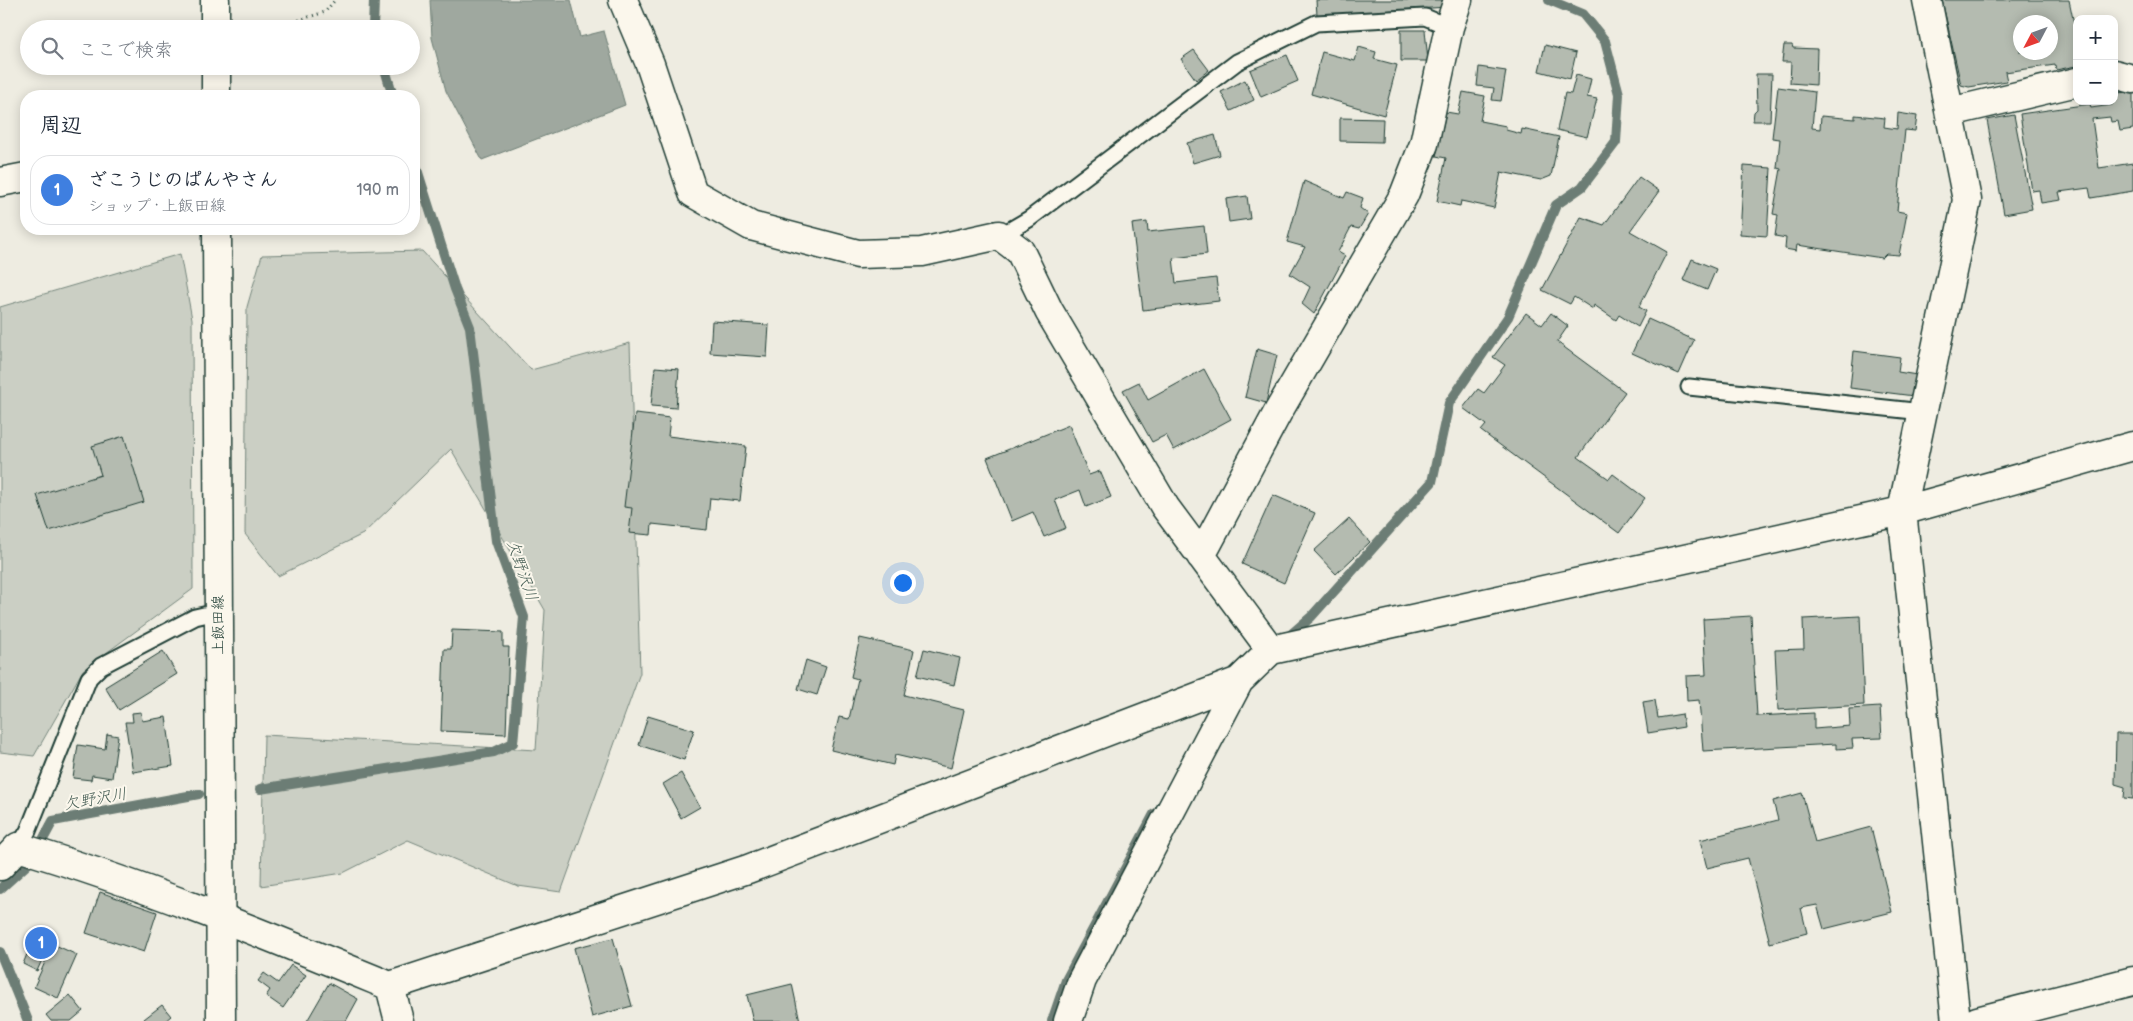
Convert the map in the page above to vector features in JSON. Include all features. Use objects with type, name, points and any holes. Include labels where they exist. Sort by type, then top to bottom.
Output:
[{"type":"street","points":[[215,0],[215,20]]},
{"type":"street","points":[[623,0],[650,64],[693,193],[751,226],[858,254],[922,252],[999,235],[1020,251],[1049,311],[1160,499],[1271,650]]},
{"type":"street","points":[[1201,556],[1278,412],[1404,195],[1424,144],[1449,27],[1458,0]]},
{"type":"street","points":[[1927,0],[1967,200],[1902,511],[1956,1021]]},
{"type":"street","points":[[216,75],[216,90]]},
{"type":"street","points":[[2118,75],[2133,79]]},
{"type":"street","points":[[1950,112],[2073,83]]},
{"type":"street","points":[[0,182],[20,178]]},
{"type":"street","name":"上飯田線","points":[[217,235],[220,1021]]},
{"type":"street","points":[[1068,1021],[1082,980],[1239,681],[1271,650],[1902,511],[2133,446]]},
{"type":"street","points":[[9,857],[52,857],[221,918],[390,986],[748,869],[1239,681]]},
{"type":"street","points":[[1976,1021],[2133,981]]},
{"type":"street","points":[[390,986],[399,1021]]},
{"type":"lane","points":[[1005,240],[1012,229],[1029,219],[1237,62],[1316,23],[1425,17],[1449,27]]},
{"type":"lane","points":[[1689,387],[1923,412]]},
{"type":"lane","points":[[9,857],[28,831],[89,678],[101,666],[195,617],[217,612]]},
{"type":"path","points":[[299,20],[325,12],[335,0]]},
{"type":"shaded area","points":[[430,0],[571,0],[580,37],[604,31],[625,105],[482,160],[446,91],[432,38]]},
{"type":"shaded area","points":[[422,251],[531,370],[630,343],[640,673],[561,892],[518,886],[408,840],[343,873],[261,886],[264,735],[536,750],[545,610],[451,449],[363,534],[278,576],[245,534],[247,307],[262,255]]},
{"type":"shaded area","points":[[180,254],[192,319],[193,589],[83,670],[34,756],[0,752],[0,307]]},
{"type":"building","points":[[1316,0],[1448,0],[1448,7],[1317,15]]},
{"type":"building","points":[[1942,0],[2069,0],[2073,19],[2073,67],[2056,70],[2055,65],[2005,72],[2007,81],[1969,87],[1961,85]]},
{"type":"building","points":[[1401,30],[1425,30],[1428,61],[1401,61]]},
{"type":"building","points":[[1545,45],[1576,53],[1570,79],[1539,71]]},
{"type":"building","points":[[1784,45],[1792,45],[1793,48],[1817,49],[1816,85],[1790,83],[1791,62],[1782,62]]},
{"type":"building","points":[[1359,47],[1376,52],[1374,59],[1397,65],[1384,115],[1311,94],[1322,52],[1355,61]]},
{"type":"building","points":[[1194,50],[1209,70],[1196,80],[1181,59]]},
{"type":"building","points":[[1287,55],[1298,81],[1261,97],[1250,70]]},
{"type":"building","points":[[1479,67],[1506,71],[1501,101],[1492,100],[1494,88],[1477,86]]},
{"type":"building","points":[[1756,74],[1772,74],[1770,121],[1753,121],[1754,112],[1757,109]]},
{"type":"building","points":[[1576,75],[1591,79],[1587,97],[1597,99],[1587,137],[1557,130],[1565,93],[1571,94]]},
{"type":"building","points":[[1245,80],[1254,100],[1231,111],[1221,92]]},
{"type":"building","points":[[1778,87],[1815,92],[1812,128],[1820,129],[1821,116],[1855,119],[1855,115],[1885,118],[1884,127],[1897,129],[1898,113],[1917,116],[1915,131],[1905,130],[1897,211],[1907,213],[1899,255],[1886,254],[1882,258],[1797,245],[1796,251],[1785,249],[1786,238],[1775,236],[1778,215],[1773,214],[1781,169],[1777,168],[1780,139],[1772,138]]},
{"type":"building","points":[[1463,92],[1485,96],[1480,121],[1506,126],[1506,130],[1521,134],[1522,129],[1559,137],[1551,176],[1541,180],[1501,172],[1494,208],[1461,201],[1460,206],[1437,201],[1446,158],[1436,156],[1446,112],[1458,114]]},
{"type":"building","points":[[2133,92],[2133,129],[2120,131],[2118,121],[2111,122],[2110,117],[2092,119],[2099,168],[2133,163],[2133,191],[2091,198],[2089,188],[2059,192],[2061,200],[2041,203],[2039,190],[2032,191],[2020,114],[2083,105],[2090,105],[2091,108],[2118,105],[2118,93]]},
{"type":"building","points":[[2014,115],[2032,209],[2004,214],[1987,120]]},
{"type":"building","points":[[1340,118],[1383,119],[1382,142],[1340,141]]},
{"type":"building","points":[[1215,135],[1220,155],[1193,163],[1187,143]]},
{"type":"building","points":[[1744,166],[1771,168],[1767,236],[1740,234]]},
{"type":"building","points":[[1639,177],[1659,191],[1630,231],[1667,252],[1639,307],[1646,311],[1638,327],[1619,315],[1616,320],[1594,305],[1593,309],[1574,297],[1570,304],[1542,290],[1581,217],[1604,225]]},
{"type":"building","points":[[1304,181],[1344,198],[1347,192],[1363,198],[1360,208],[1368,214],[1359,229],[1351,227],[1338,252],[1345,256],[1314,314],[1302,304],[1310,287],[1290,274],[1305,247],[1287,242]]},
{"type":"building","points":[[1247,196],[1250,219],[1229,222],[1226,199]]},
{"type":"building","points":[[1147,222],[1148,232],[1204,226],[1207,254],[1173,258],[1176,283],[1216,278],[1219,301],[1143,310],[1132,224]]},
{"type":"building","points":[[1692,259],[1716,269],[1707,290],[1683,280]]},
{"type":"building","points":[[1526,313],[1542,325],[1551,313],[1568,326],[1557,342],[1625,392],[1578,457],[1609,479],[1613,474],[1645,498],[1619,533],[1481,431],[1486,425],[1463,408],[1478,389],[1484,393],[1505,365],[1493,357]]},
{"type":"building","points":[[1648,319],[1694,340],[1679,374],[1632,353]]},
{"type":"building","points":[[712,321],[769,325],[767,357],[710,353]]},
{"type":"building","points":[[1257,349],[1277,355],[1266,403],[1245,397]]},
{"type":"building","points":[[1854,351],[1900,357],[1898,372],[1917,375],[1914,396],[1850,388]]},
{"type":"building","points":[[655,367],[679,369],[676,408],[651,406]]},
{"type":"building","points":[[1204,369],[1231,419],[1174,450],[1166,435],[1152,442],[1123,390],[1139,382],[1148,400]]},
{"type":"building","points":[[635,414],[670,418],[668,436],[746,446],[740,501],[710,498],[707,530],[652,524],[651,535],[629,533],[632,508],[624,507]]},
{"type":"building","points":[[1069,425],[1089,475],[1100,471],[1111,497],[1086,507],[1080,490],[1055,500],[1066,528],[1044,537],[1033,512],[1012,521],[987,458]]},
{"type":"building","points":[[124,436],[144,502],[49,531],[37,495],[101,475],[92,446]]},
{"type":"building","points":[[1273,495],[1315,513],[1284,583],[1242,564]]},
{"type":"building","points":[[1349,519],[1370,542],[1336,574],[1314,551]]},
{"type":"building","points":[[1751,616],[1757,716],[1814,713],[1814,729],[1850,726],[1849,709],[1880,707],[1882,738],[1852,739],[1853,748],[1836,749],[1836,744],[1703,751],[1699,700],[1687,701],[1686,676],[1706,675],[1703,619]]},
{"type":"building","points":[[1860,616],[1864,705],[1778,710],[1775,650],[1804,649],[1803,619]]},
{"type":"building","points":[[452,630],[503,632],[503,647],[509,647],[506,734],[441,731],[444,649],[451,649]]},
{"type":"building","points":[[860,638],[914,650],[904,695],[964,710],[951,768],[895,755],[893,765],[831,750],[839,717],[849,719],[858,679],[851,677]]},
{"type":"building","points":[[924,649],[960,658],[954,685],[917,676]]},
{"type":"building","points":[[163,651],[177,674],[119,710],[105,687]]},
{"type":"building","points":[[806,660],[826,667],[817,695],[798,689]]},
{"type":"building","points":[[1655,700],[1658,718],[1682,714],[1684,727],[1648,733],[1643,702]]},
{"type":"building","points":[[141,712],[142,721],[166,717],[173,766],[133,772],[125,722],[133,722],[132,713]]},
{"type":"building","points":[[648,716],[694,730],[684,760],[639,745]]},
{"type":"building","points":[[107,734],[118,736],[112,778],[92,775],[91,780],[73,778],[78,745],[105,749]]},
{"type":"building","points":[[2116,734],[2133,734],[2133,799],[2124,798],[2125,787],[2115,784]]},
{"type":"building","points":[[681,773],[700,807],[681,818],[663,784]]},
{"type":"building","points":[[1802,793],[1815,842],[1871,827],[1892,912],[1824,929],[1817,905],[1801,908],[1807,933],[1770,943],[1748,858],[1707,868],[1700,840],[1778,820],[1773,801]]},
{"type":"building","points":[[100,892],[157,912],[144,952],[86,933]]},
{"type":"building","points":[[36,932],[51,940],[37,971],[23,964]]},
{"type":"building","points":[[613,938],[632,1006],[592,1017],[574,948]]},
{"type":"building","points":[[53,944],[77,955],[58,998],[34,987]]},
{"type":"building","points":[[291,965],[306,975],[283,1008],[266,996],[270,990],[258,981],[264,973],[278,983]]},
{"type":"building","points":[[329,983],[358,999],[346,1021],[307,1021]]},
{"type":"building","points":[[792,984],[800,1021],[753,1021],[747,995]]},
{"type":"building","points":[[70,995],[83,1011],[71,1021],[51,1021],[46,1015]]},
{"type":"building","points":[[162,1005],[171,1016],[165,1021],[145,1021],[144,1019]]},
{"type":"waterway","name":"欠野沢川","points":[[373,20],[374,0]]},
{"type":"waterway","points":[[1288,637],[1311,617],[1432,482],[1449,403],[1508,317],[1556,205],[1582,187],[1616,142],[1619,94],[1605,41],[1583,14],[1549,0]]},
{"type":"waterway","name":"欠野沢川","points":[[387,75],[391,90]]},
{"type":"waterway","name":"欠野沢川","points":[[260,789],[494,752],[513,743],[524,617],[496,541],[470,327],[455,289],[420,179]]},
{"type":"waterway","name":"欠野沢川","points":[[0,889],[32,860],[53,821],[199,794]]},
{"type":"waterway","points":[[1052,1021],[1066,980],[1154,814]]},
{"type":"waterway","name":"欠野沢川","points":[[0,952],[28,1021]]},
{"type":"place","name":"ざこうじのぱんやさん","points":[[41,943]]}]
